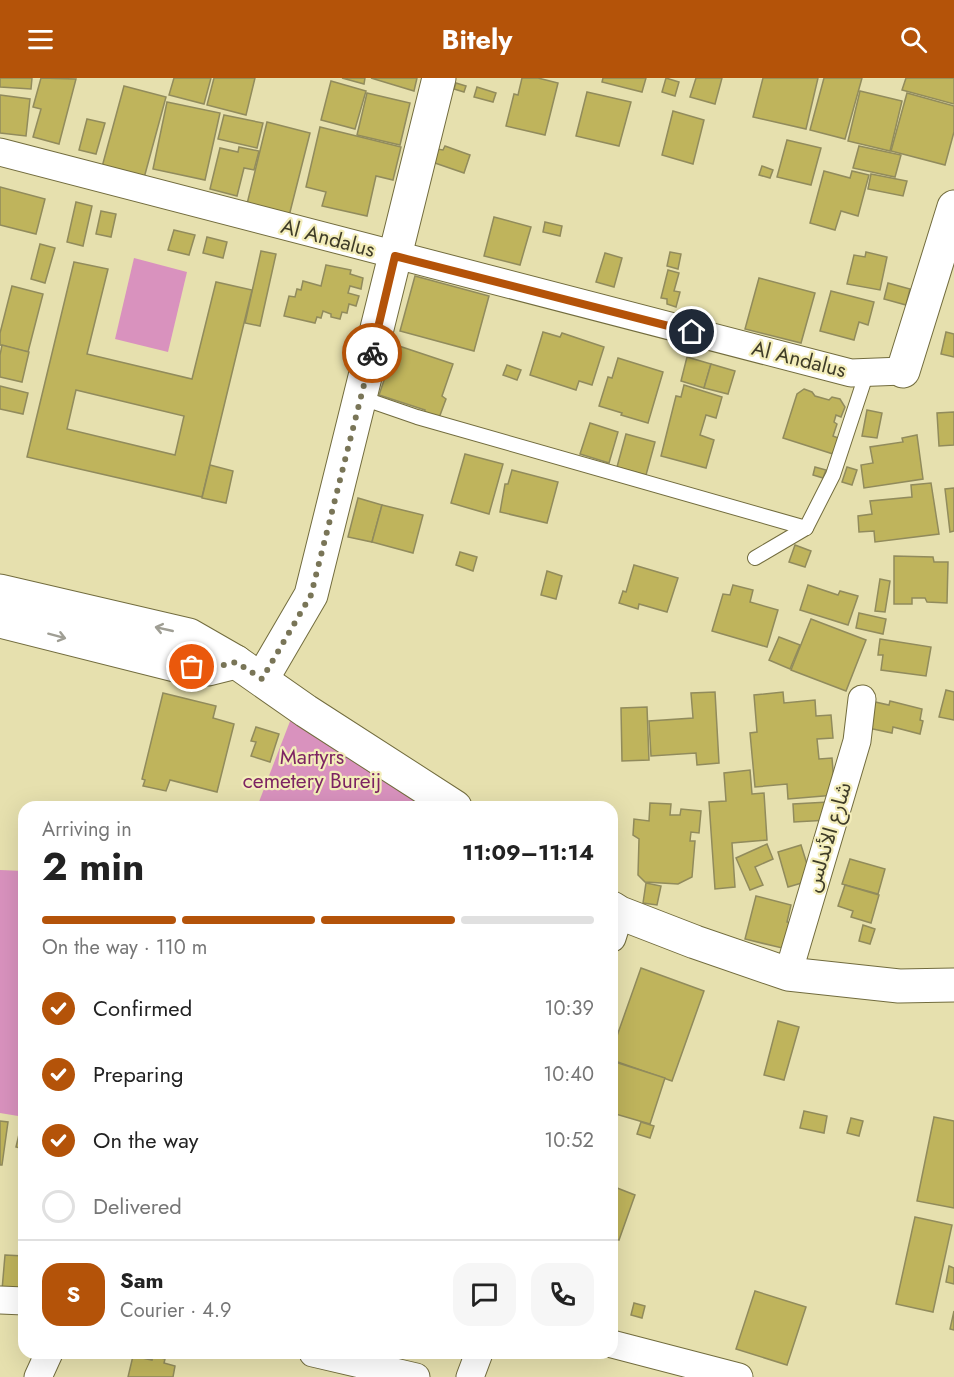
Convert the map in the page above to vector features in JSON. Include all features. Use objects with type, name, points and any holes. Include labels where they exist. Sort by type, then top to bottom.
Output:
[{"type":"street","points":[[249,671],[311,595],[362,398],[439,78]]},
{"type":"street","name":"Al Andalus","points":[[0,152],[851,373],[903,371]]},
{"type":"street","points":[[903,371],[953,212]]},
{"type":"street","points":[[0,591],[189,635],[249,671],[306,711],[446,801]]},
{"type":"street","points":[[0,621],[175,665],[249,671]]},
{"type":"street","name":"شارع الأندلس","points":[[788,974],[857,741],[862,699]]},
{"type":"street","points":[[618,921],[695,942],[788,974],[899,986],[954,985]]},
{"type":"street","points":[[0,1300],[18,1301]]},
{"type":"street","points":[[618,1346],[739,1377]]},
{"type":"street","points":[[38,1377],[46,1359]]},
{"type":"street","points":[[339,1359],[416,1377]]},
{"type":"street","points":[[470,1377],[477,1359]]},
{"type":"lane","points":[[754,558],[806,528],[833,475],[867,372]]},
{"type":"lane","points":[[362,398],[417,417],[806,528]]},
{"type":"green space","points":[[134,258],[187,272],[168,352],[115,339]]},
{"type":"green space","name":"Martyrs cemetery Bureij","points":[[292,716],[443,801],[259,801]]},
{"type":"green space","points":[[0,870],[18,871],[18,1116],[0,1113]]},
{"type":"building","points":[[0,78],[32,78],[31,89],[0,87]]},
{"type":"building","points":[[41,78],[76,79],[59,144],[33,137],[41,109],[33,107]]},
{"type":"building","points":[[174,78],[211,78],[204,104],[169,95]]},
{"type":"building","points":[[214,78],[255,78],[246,115],[207,105]]},
{"type":"building","points":[[342,78],[365,78],[364,84]]},
{"type":"building","points":[[371,78],[417,78],[414,91]]},
{"type":"building","points":[[522,78],[538,78],[558,83],[545,135],[506,126],[514,94],[518,95]]},
{"type":"building","points":[[603,78],[646,78],[642,92],[602,82]]},
{"type":"building","points":[[666,78],[679,82],[675,96],[662,92]]},
{"type":"building","points":[[696,78],[722,78],[715,104],[690,97]]},
{"type":"building","points":[[763,78],[818,78],[806,129],[753,117]]},
{"type":"building","points":[[824,78],[862,78],[845,139],[810,130]]},
{"type":"building","points":[[906,78],[954,78],[954,104],[902,90]]},
{"type":"building","points":[[331,81],[366,91],[355,129],[321,120]]},
{"type":"building","points":[[456,83],[466,86],[464,92],[454,89]]},
{"type":"building","points":[[124,86],[166,97],[144,178],[102,167]]},
{"type":"building","points":[[477,87],[496,93],[493,102],[474,97]]},
{"type":"building","points":[[860,91],[902,101],[890,151],[848,141]]},
{"type":"building","points":[[587,92],[631,102],[619,146],[576,136]]},
{"type":"building","points":[[367,93],[410,103],[400,145],[357,135]]},
{"type":"building","points":[[907,93],[954,106],[954,132],[945,165],[891,151]]},
{"type":"building","points":[[0,95],[30,99],[26,136],[0,133]]},
{"type":"building","points":[[167,102],[220,113],[205,180],[153,169]]},
{"type":"building","points":[[673,111],[704,120],[693,164],[662,155]]},
{"type":"building","points":[[224,115],[263,123],[257,148],[218,139]]},
{"type":"building","points":[[87,119],[105,123],[96,154],[79,150]]},
{"type":"building","points":[[267,122],[310,133],[289,216],[247,204]]},
{"type":"building","points":[[320,127],[401,147],[393,180],[376,176],[367,216],[322,206],[326,192],[306,187]]},
{"type":"building","points":[[787,140],[821,148],[811,185],[777,177]]},
{"type":"building","points":[[445,146],[470,155],[464,173],[432,162],[437,149],[443,150]]},
{"type":"building","points":[[859,146],[901,155],[895,177],[853,168]]},
{"type":"building","points":[[239,147],[259,151],[254,170],[244,168],[237,196],[210,189],[220,148],[238,152]]},
{"type":"building","points":[[762,166],[773,170],[770,178],[759,175]]},
{"type":"building","points":[[824,171],[850,178],[852,171],[869,175],[858,216],[841,211],[835,230],[810,223]]},
{"type":"building","points":[[871,174],[907,181],[903,196],[868,189]]},
{"type":"building","points":[[0,187],[45,199],[36,234],[0,225]]},
{"type":"building","points":[[76,202],[92,206],[83,246],[67,242]]},
{"type":"building","points":[[101,211],[116,214],[111,237],[96,234]]},
{"type":"building","points":[[494,217],[531,227],[520,265],[484,256]]},
{"type":"building","points":[[545,222],[562,226],[560,236],[543,232]]},
{"type":"building","points":[[174,230],[195,235],[189,255],[168,250]]},
{"type":"building","points":[[207,237],[227,242],[223,258],[203,253]]},
{"type":"building","points":[[40,244],[55,248],[45,283],[31,279]]},
{"type":"building","points":[[261,251],[276,254],[260,326],[245,323]]},
{"type":"building","points":[[670,252],[681,254],[678,269],[667,266]]},
{"type":"building","points":[[866,252],[887,257],[880,290],[847,284],[854,255],[865,257]]},
{"type":"building","points":[[605,253],[622,258],[614,287],[596,282]]},
{"type":"building","points":[[74,262],[108,269],[87,354],[192,379],[216,282],[252,290],[202,497],[27,457]],"holes":[[[76,390],[184,416],[175,455],[67,429]]]},
{"type":"building","points":[[326,265],[351,270],[350,274],[363,278],[361,289],[350,286],[348,293],[359,296],[356,306],[349,304],[347,313],[342,312],[340,319],[331,317],[331,314],[323,311],[321,318],[317,317],[315,323],[284,316],[289,296],[295,297],[297,289],[301,290],[303,281],[321,286]]},
{"type":"building","points":[[668,270],[679,273],[674,291],[680,292],[676,307],[667,304],[667,299],[661,298]]},
{"type":"building","points":[[415,276],[489,296],[474,351],[400,331]]},
{"type":"building","points":[[759,278],[815,293],[801,343],[745,329]]},
{"type":"building","points":[[888,283],[910,289],[906,305],[884,299]]},
{"type":"building","points":[[12,286],[43,294],[28,352],[0,345],[0,333]]},
{"type":"building","points":[[831,291],[874,302],[868,325],[859,322],[854,340],[820,331]]},
{"type":"building","points":[[543,332],[560,337],[562,333],[604,347],[592,385],[579,381],[576,390],[530,375]]},
{"type":"building","points":[[946,332],[954,334],[954,357],[941,354]]},
{"type":"building","points":[[2,345],[29,352],[22,382],[0,377]]},
{"type":"building","points":[[396,345],[453,364],[442,396],[446,399],[439,418],[424,413],[425,410],[379,395]]},
{"type":"building","points":[[687,357],[711,364],[704,388],[681,381]]},
{"type":"building","points":[[618,358],[663,372],[648,423],[599,406],[608,377],[612,378]]},
{"type":"building","points":[[711,364],[735,371],[728,394],[704,388]]},
{"type":"building","points":[[507,365],[521,370],[517,380],[503,375]]},
{"type":"building","points":[[684,385],[722,397],[716,418],[706,415],[700,435],[714,440],[706,468],[661,456],[676,396],[681,397]]},
{"type":"building","points":[[0,386],[28,393],[23,414],[0,409]]},
{"type":"building","points":[[804,389],[815,396],[829,400],[832,397],[840,399],[845,407],[841,417],[836,415],[834,422],[837,424],[833,436],[838,438],[833,454],[783,438],[797,394]]},
{"type":"building","points":[[867,410],[882,413],[877,438],[862,436]]},
{"type":"building","points":[[954,412],[954,445],[939,446],[937,413]]},
{"type":"building","points":[[590,423],[618,432],[609,463],[580,454]]},
{"type":"building","points":[[626,434],[655,442],[646,475],[617,467]]},
{"type":"building","points":[[917,435],[923,479],[864,488],[861,465],[873,463],[870,447],[903,442],[902,438]]},
{"type":"building","points":[[465,454],[503,464],[489,514],[451,503]]},
{"type":"building","points":[[210,465],[233,471],[226,503],[202,498]]},
{"type":"building","points":[[815,467],[826,470],[823,478],[813,475]]},
{"type":"building","points":[[847,467],[857,470],[852,485],[842,482]]},
{"type":"building","points":[[512,470],[558,482],[547,523],[500,512],[505,484],[508,484]]},
{"type":"building","points":[[931,483],[939,534],[875,542],[874,531],[859,532],[858,516],[872,514],[870,501],[912,497],[911,485]]},
{"type":"building","points":[[954,488],[954,531],[950,532],[945,489]]},
{"type":"building","points":[[358,498],[382,505],[372,542],[348,537]]},
{"type":"building","points":[[382,505],[423,515],[413,553],[372,542]]},
{"type":"building","points":[[795,545],[811,551],[805,567],[789,562]]},
{"type":"building","points":[[460,552],[477,557],[473,571],[456,565]]},
{"type":"building","points":[[894,556],[933,557],[934,562],[948,562],[947,603],[927,602],[925,598],[912,598],[912,604],[894,604]]},
{"type":"building","points":[[634,565],[678,578],[667,612],[639,604],[638,609],[619,603],[623,591],[626,592]]},
{"type":"building","points":[[547,571],[562,576],[556,599],[541,595]]},
{"type":"building","points":[[880,579],[890,581],[885,612],[875,611]]},
{"type":"building","points":[[733,585],[753,590],[750,602],[778,610],[767,647],[712,631],[723,594],[730,595]]},
{"type":"building","points":[[808,585],[838,595],[840,591],[858,596],[848,625],[800,610]]},
{"type":"building","points":[[859,613],[886,619],[883,634],[856,628]]},
{"type":"building","points":[[811,619],[866,640],[846,691],[791,670]]},
{"type":"building","points":[[779,637],[800,645],[790,669],[769,660]]},
{"type":"building","points":[[880,639],[931,647],[926,676],[881,670],[883,655],[878,655]]},
{"type":"building","points":[[946,690],[954,692],[954,720],[939,717]]},
{"type":"building","points":[[715,692],[719,763],[697,765],[696,753],[651,756],[649,721],[693,718],[691,693]]},
{"type":"building","points":[[783,692],[784,703],[815,700],[816,716],[831,715],[833,738],[817,739],[819,759],[832,758],[835,795],[788,799],[787,784],[755,787],[750,733],[757,732],[754,695]]},
{"type":"building","points":[[163,693],[216,706],[213,718],[234,724],[217,792],[170,780],[166,791],[143,786],[145,780],[142,779]]},
{"type":"building","points":[[890,701],[922,709],[920,720],[923,721],[920,734],[893,727],[892,733],[868,728],[875,702],[889,705]]},
{"type":"building","points":[[647,707],[649,760],[622,761],[621,708]]},
{"type":"building","points":[[256,727],[279,734],[270,762],[251,756],[256,742],[251,741]]},
{"type":"building","points":[[750,770],[752,794],[764,793],[767,840],[732,843],[735,887],[715,889],[709,802],[726,801],[724,773]]},
{"type":"building","points":[[828,802],[829,820],[794,822],[793,804]]},
{"type":"building","points":[[650,803],[671,804],[670,815],[680,815],[681,809],[701,811],[699,833],[691,832],[690,841],[695,841],[692,877],[678,884],[645,882],[638,875],[639,839],[633,835],[634,819],[649,821]]},
{"type":"building","points":[[767,844],[773,859],[755,867],[763,885],[750,890],[736,858]]},
{"type":"building","points":[[801,845],[812,880],[788,887],[778,852]]},
{"type":"building","points":[[850,859],[885,869],[878,894],[842,884]]},
{"type":"building","points":[[646,883],[661,886],[657,905],[643,903]]},
{"type":"building","points":[[845,885],[879,895],[871,923],[851,917],[853,911],[838,906]]},
{"type":"building","points":[[756,896],[791,905],[787,922],[795,924],[782,948],[745,939]]},
{"type":"building","points":[[863,925],[875,929],[870,944],[859,941]]},
{"type":"building","points":[[641,968],[704,991],[672,1081],[618,1062],[618,1033]]},
{"type":"building","points":[[778,1021],[799,1027],[784,1080],[764,1075]]},
{"type":"building","points":[[618,1063],[665,1078],[650,1124],[618,1115]]},
{"type":"building","points":[[804,1111],[827,1116],[824,1133],[800,1128]]},
{"type":"building","points":[[934,1117],[954,1121],[954,1208],[917,1201]]},
{"type":"building","points":[[851,1118],[863,1121],[859,1136],[847,1133]]},
{"type":"building","points":[[0,1121],[8,1122],[2,1165],[0,1165]]},
{"type":"building","points":[[641,1122],[654,1126],[650,1138],[637,1134]]},
{"type":"building","points":[[618,1188],[635,1195],[618,1240]]},
{"type":"building","points":[[915,1217],[952,1225],[933,1312],[896,1304]]},
{"type":"building","points":[[5,1255],[18,1256],[18,1291],[2,1290]]},
{"type":"building","points":[[949,1266],[954,1268],[954,1284],[946,1282]]},
{"type":"building","points":[[755,1291],[806,1307],[787,1365],[736,1349]]},
{"type":"building","points":[[634,1303],[645,1306],[642,1318],[631,1315]]},
{"type":"building","points":[[954,1311],[954,1330],[950,1329]]},
{"type":"building","points":[[132,1359],[165,1359],[164,1363],[175,1366],[173,1377],[128,1377]]},
{"type":"way so far","points":[[192,667],[208,669],[236,662],[262,679],[302,612],[311,595],[372,353]]},
{"type":"route","points":[[372,353],[395,256],[692,332]]}]
